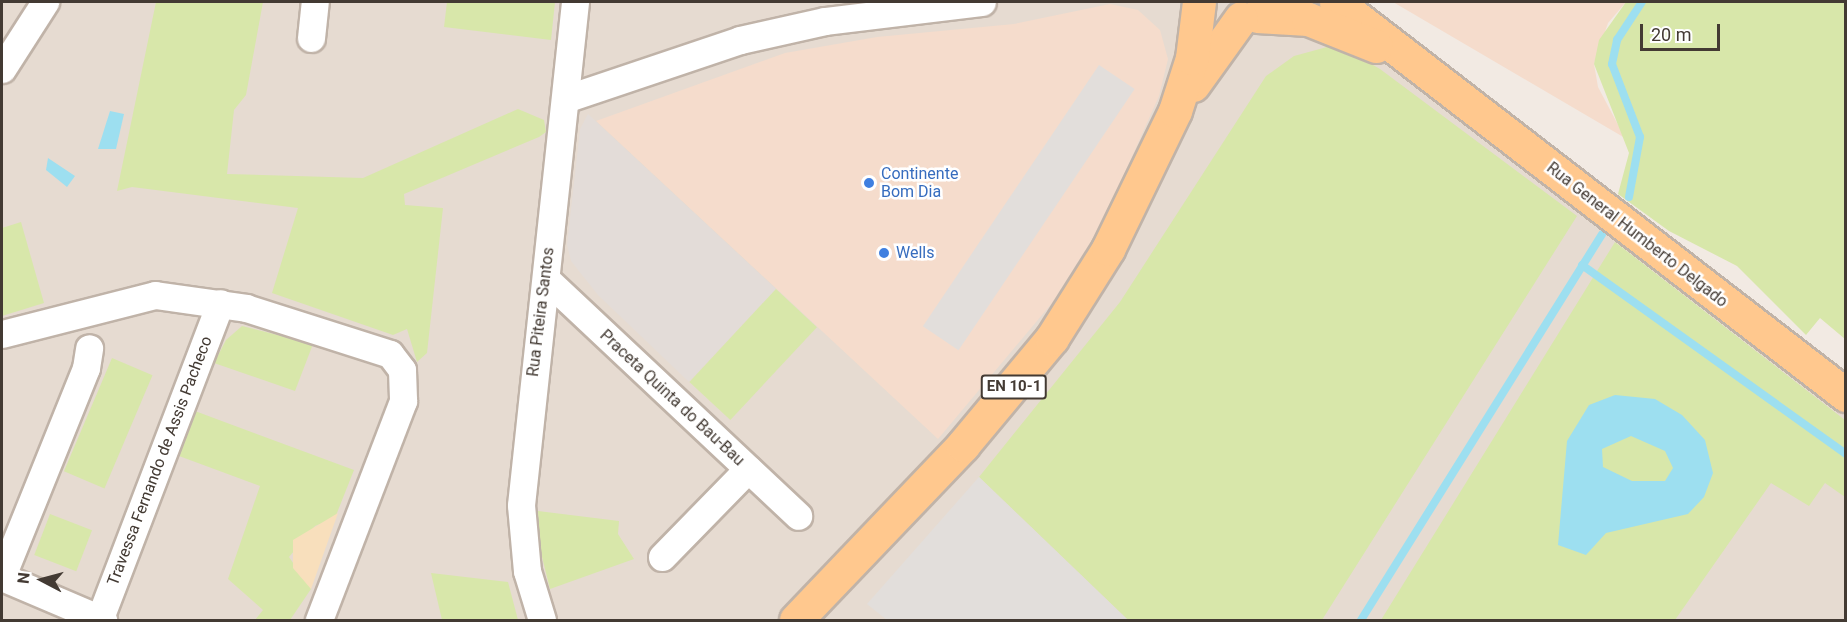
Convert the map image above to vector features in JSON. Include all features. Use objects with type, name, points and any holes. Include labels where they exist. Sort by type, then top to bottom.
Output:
[{"type":"main road","name":"EN 10-1","points":[[796,621],[963,445],[1052,338],[1108,249],[1175,111],[1192,58],[1199,2]]},
{"type":"main road","points":[[1208,2],[1259,12]]},
{"type":"main road","name":"Rua General Humberto Delgado","points":[[1336,2],[1845,395]]},
{"type":"main road","name":"EN 10-1","points":[[1175,111],[1259,12]]},
{"type":"main road","name":"Rua General Humberto Delgado","points":[[1259,12],[1308,19],[1430,74]]},
{"type":"street","points":[[2,69],[45,2]]},
{"type":"street","points":[[310,38],[315,2]]},
{"type":"street","name":"Rua Piteira Santos","points":[[542,621],[527,571],[520,505],[575,2]]},
{"type":"street","points":[[565,99],[826,11],[982,2]]},
{"type":"street","name":"Praceta Quinta do Bau-Bau","points":[[546,279],[798,516]]},
{"type":"street","points":[[2,334],[155,295],[220,303],[368,343],[390,354],[402,370],[403,401],[319,621]]},
{"type":"street","name":"Travessa Fernando de Assis Pacheco","points":[[101,620],[220,303]]},
{"type":"street","points":[[89,348],[86,368],[2,576],[101,620]]},
{"type":"street","points":[[662,557],[748,469]]},
{"type":"shaded area","points":[[2,2],[1291,2],[1429,74],[1845,395],[1845,620],[2,620]]},
{"type":"shaded area","points":[[1393,2],[1626,2],[1608,23],[1594,64],[1598,87],[1625,138]]},
{"type":"shaded area","points":[[1110,4],[1138,10],[1160,30],[1168,59],[1159,96],[1101,226],[1052,303],[938,439],[596,121],[785,53],[877,37],[1014,24]]},
{"type":"shaded area","points":[[1099,65],[1135,89],[959,350],[923,326]]},
{"type":"shaded area","points":[[588,114],[776,289],[689,382],[598,295],[571,261],[567,245],[580,129]]},
{"type":"shaded area","points":[[979,477],[1128,620],[887,620],[867,604]]},
{"type":"green space","points":[[156,2],[263,2],[246,95],[234,110],[227,174],[363,178],[518,109],[544,120],[546,132],[539,137],[404,194],[405,205],[443,208],[427,353],[417,362],[407,329],[393,335],[272,293],[298,208],[132,187],[117,191]]},
{"type":"green space","points":[[447,2],[555,2],[551,40],[444,27]]},
{"type":"green space","points":[[1626,2],[1845,2],[1845,339],[1820,318],[1806,335],[1737,266],[1669,231],[1618,194],[1629,153],[1594,64],[1599,40]]},
{"type":"green space","points":[[1327,47],[1343,48],[1380,69],[1577,216],[1322,620],[1128,620],[979,477],[1120,302],[1266,76],[1294,56]]},
{"type":"green space","points":[[21,222],[44,303],[2,316],[2,228]]},
{"type":"green space","points":[[1615,242],[1845,420],[1845,497],[1825,483],[1809,506],[1771,483],[1675,620],[1381,620]]},
{"type":"green space","points":[[776,289],[817,327],[730,420],[689,382]]},
{"type":"green space","points":[[242,326],[313,344],[295,391],[214,363],[226,340]]},
{"type":"green space","points":[[112,358],[153,375],[104,488],[64,471]]},
{"type":"green space","points":[[195,411],[354,470],[335,518],[315,526],[289,557],[311,589],[290,620],[255,620],[263,610],[228,579],[260,486],[179,456]]},
{"type":"green space","points":[[538,511],[619,521],[618,534],[634,559],[550,589],[539,545]]},
{"type":"green space","points":[[50,514],[92,530],[76,571],[34,555]]},
{"type":"green space","points":[[431,573],[508,582],[518,620],[442,620]]},
{"type":"sand","points":[[338,513],[311,589],[293,568],[293,540]]},
{"type":"water","points":[[110,111],[124,114],[116,149],[98,149]]},
{"type":"water","points":[[48,158],[75,176],[67,187],[46,170]]},
{"type":"water","points":[[1615,395],[1655,399],[1682,415],[1705,440],[1713,473],[1704,497],[1688,514],[1606,533],[1586,555],[1558,545],[1567,441],[1589,405]],"holes":[[[1631,436],[1665,451],[1673,468],[1665,481],[1632,481],[1603,467],[1602,449]]]},
{"type":"waterway","points":[[1629,197],[1640,137],[1612,64],[1617,40],[1642,2]]},
{"type":"waterway","points":[[1361,620],[1602,234]]},
{"type":"waterway","points":[[1582,265],[1846,454]]},
{"type":"place","name":"Continente Bom Dia","points":[[869,183]]},
{"type":"place","name":"Wells","points":[[884,253]]}]
